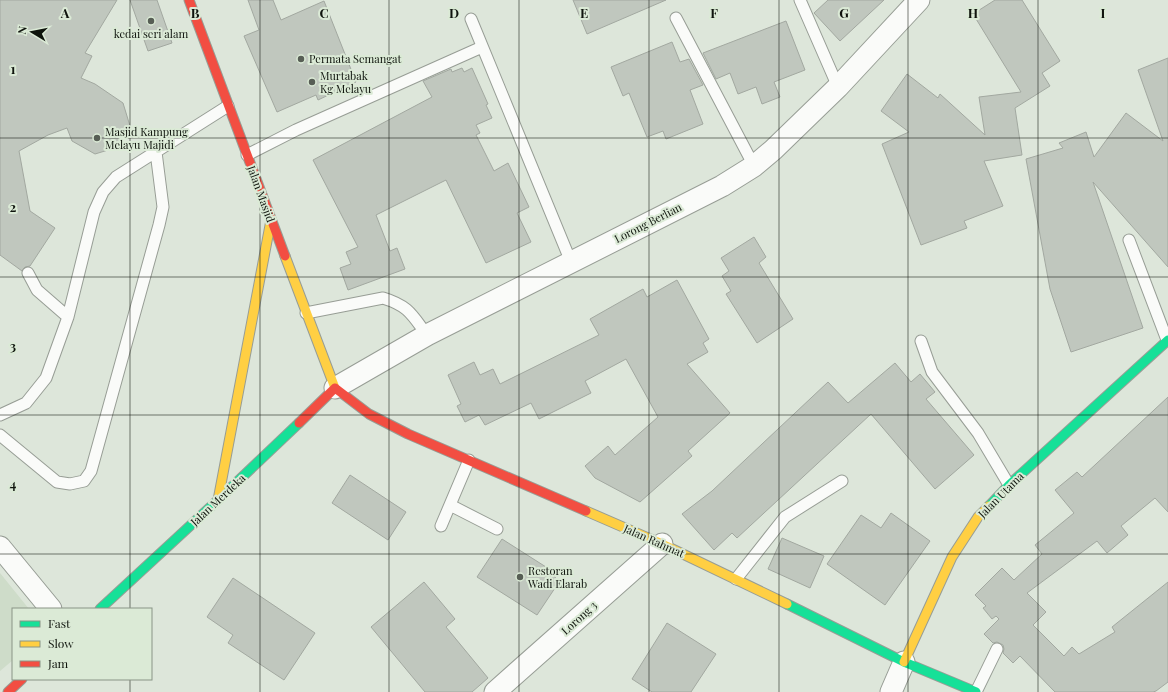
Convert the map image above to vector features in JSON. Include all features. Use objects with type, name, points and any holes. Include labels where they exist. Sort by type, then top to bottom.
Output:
[{"type":"main road","name":"Jalan Masjid","points":[[189,0],[335,388]]},
{"type":"main road","points":[[218,500],[271,220]]},
{"type":"main road","name":"Jalan Utama","points":[[904,662],[952,557],[978,517],[1009,484],[1168,340]]},
{"type":"main road","name":"Jalan Merdeka","points":[[101,608],[218,500],[335,388]]},
{"type":"main road","name":"Jalan Rahmat","points":[[335,388],[369,414],[408,434],[662,544],[904,662],[976,692]]},
{"type":"main road","points":[[8,692],[21,680]]},
{"type":"street","name":"Lorong Berlian","points":[[335,388],[427,335],[722,186],[754,166],[773,150],[838,88],[919,0]]},
{"type":"street","name":"Lorong 3","points":[[495,692],[662,544]]},
{"type":"street","points":[[0,547],[50,608]]},
{"type":"street","name":"Jalan Utama","points":[[891,692],[904,662]]},
{"type":"lane","points":[[800,0],[838,88]]},
{"type":"lane","points":[[676,18],[754,166]]},
{"type":"lane","points":[[471,20],[571,262]]},
{"type":"lane","points":[[247,155],[296,130],[482,47]]},
{"type":"lane","points":[[0,415],[26,403],[46,378],[68,317],[94,212],[103,192],[116,177],[228,106]]},
{"type":"lane","points":[[0,435],[57,482],[70,484],[84,481],[92,471],[160,226],[163,207],[156,152]]},
{"type":"lane","points":[[1129,240],[1168,340]]},
{"type":"lane","points":[[28,273],[37,290],[68,317]]},
{"type":"lane","points":[[306,313],[383,298],[408,309],[427,335]]},
{"type":"lane","points":[[921,341],[932,372],[978,433],[1009,484]]},
{"type":"lane","points":[[441,526],[469,460]]},
{"type":"lane","points":[[736,579],[785,517],[842,482]]},
{"type":"lane","points":[[450,505],[497,529]]},
{"type":"lane","points":[[976,692],[997,650]]},
{"type":"shaded area","points":[[0,573],[28,608],[12,608],[12,661],[0,671]]},
{"type":"building","name":"Masjid Kampung Melayu Majidi","points":[[0,0],[117,0],[85,53],[92,56],[81,78],[95,84],[123,103],[130,126],[118,147],[95,154],[72,141],[67,128],[48,135],[19,151],[30,211],[55,228],[30,266],[25,267],[22,271],[0,255]]},
{"type":"building","name":"kedai seri alam","points":[[130,0],[157,0],[172,43],[148,51]]},
{"type":"building","name":"Permata Semangat","points":[[248,0],[273,0],[281,20],[324,1],[356,82],[318,100],[316,95],[277,112],[244,36],[259,30]]},
{"type":"building","points":[[573,0],[666,0],[587,34]]},
{"type":"building","points":[[828,0],[884,0],[840,41],[814,13]]},
{"type":"building","points":[[995,0],[1022,0],[1060,61],[1042,73],[1050,86],[1015,108],[1022,155],[984,161],[1003,206],[964,221],[967,228],[921,245],[882,144],[909,132],[881,111],[907,74],[938,98],[940,94],[985,135],[979,97],[1021,92],[973,14]]},
{"type":"building","points":[[786,21],[805,70],[774,82],[780,97],[762,104],[756,87],[738,94],[730,73],[716,79],[703,53]]},
{"type":"building","points":[[672,42],[680,62],[689,59],[703,85],[690,90],[703,124],[666,139],[663,131],[647,137],[629,93],[623,96],[611,67]]},
{"type":"building","points":[[1168,58],[1168,267],[1093,182],[1143,328],[1071,352],[1050,289],[1026,159],[1063,148],[1059,143],[1086,132],[1094,157],[1126,113],[1163,141],[1138,70]]},
{"type":"building","points":[[462,68],[464,72],[472,68],[488,104],[486,105],[492,118],[476,125],[480,133],[476,135],[494,171],[508,163],[529,207],[517,213],[531,242],[486,263],[446,180],[376,215],[390,251],[397,248],[405,269],[348,290],[340,268],[351,264],[346,252],[358,247],[313,160],[432,97],[423,81],[451,69],[452,72]]},
{"type":"building","points":[[754,237],[766,257],[759,263],[793,319],[757,343],[726,294],[731,291],[722,276],[729,271],[721,258]]},
{"type":"building","points":[[677,280],[709,339],[703,343],[708,352],[687,364],[730,413],[688,451],[692,456],[640,502],[595,478],[585,466],[608,446],[615,455],[658,417],[626,359],[585,381],[591,393],[539,419],[531,403],[485,425],[479,415],[465,422],[457,406],[461,404],[448,375],[474,362],[480,375],[493,369],[500,384],[599,335],[590,319],[643,289],[647,297]]},
{"type":"building","points":[[895,363],[911,382],[920,374],[935,392],[926,399],[974,455],[935,489],[871,414],[737,538],[732,533],[714,550],[682,514],[712,491],[828,382],[848,403]]},
{"type":"building","points":[[1168,397],[1168,512],[1155,498],[1121,526],[1128,535],[1107,553],[1097,541],[1027,593],[1046,612],[1033,625],[1064,656],[1072,647],[1079,654],[1115,632],[1112,627],[1168,582],[1168,682],[1153,692],[1055,692],[1020,656],[1013,663],[1003,653],[1003,645],[997,642],[993,643],[984,634],[999,619],[996,616],[992,619],[983,608],[986,606],[975,595],[1002,568],[1014,580],[1042,554],[1035,545],[1074,513],[1055,490],[1077,472],[1082,477]]},
{"type":"building","points":[[350,475],[406,512],[388,540],[332,503]]},
{"type":"building","points":[[891,513],[930,541],[885,605],[827,564],[861,515],[881,528]]},
{"type":"building","points":[[782,538],[824,556],[810,588],[768,569]]},
{"type":"building","name":"Restoran Wadi Elarab","points":[[502,539],[557,574],[554,576],[559,582],[537,615],[477,577]]},
{"type":"building","points":[[233,578],[315,633],[284,680],[228,643],[233,635],[207,617]]},
{"type":"building","points":[[424,582],[455,619],[446,627],[488,678],[472,692],[425,692],[371,627]]},
{"type":"building","points":[[667,623],[716,654],[691,692],[652,692],[632,679]]},
{"type":"traffic: fast","points":[[989,506],[1009,485],[1168,340]]},
{"type":"traffic: fast","points":[[101,608],[299,423]]},
{"type":"traffic: fast","points":[[787,604],[904,662],[976,692]]},
{"type":"traffic: slow","points":[[218,500],[271,220]]},
{"type":"traffic: slow","points":[[285,256],[335,388]]},
{"type":"traffic: slow","points":[[904,662],[952,557],[978,517],[989,506]]},
{"type":"traffic: slow","points":[[586,511],[662,544],[787,604]]},
{"type":"traffic: jam","points":[[189,0],[285,256]]},
{"type":"traffic: jam","points":[[335,388],[369,414],[408,434],[586,511]]},
{"type":"traffic: jam","points":[[299,423],[335,388]]},
{"type":"traffic: jam","points":[[8,692],[21,680]]},
{"type":"place","name":"kedai seri alam","points":[[151,21]]},
{"type":"place","name":"Permata Semangat","points":[[301,59]]},
{"type":"place","name":"Murtabak Kg Melayu","points":[[312,82]]},
{"type":"place","name":"Masjid Kampung Melayu Majidi","points":[[97,138]]},
{"type":"place","name":"Restoran Wadi Elarab","points":[[520,577]]}]
